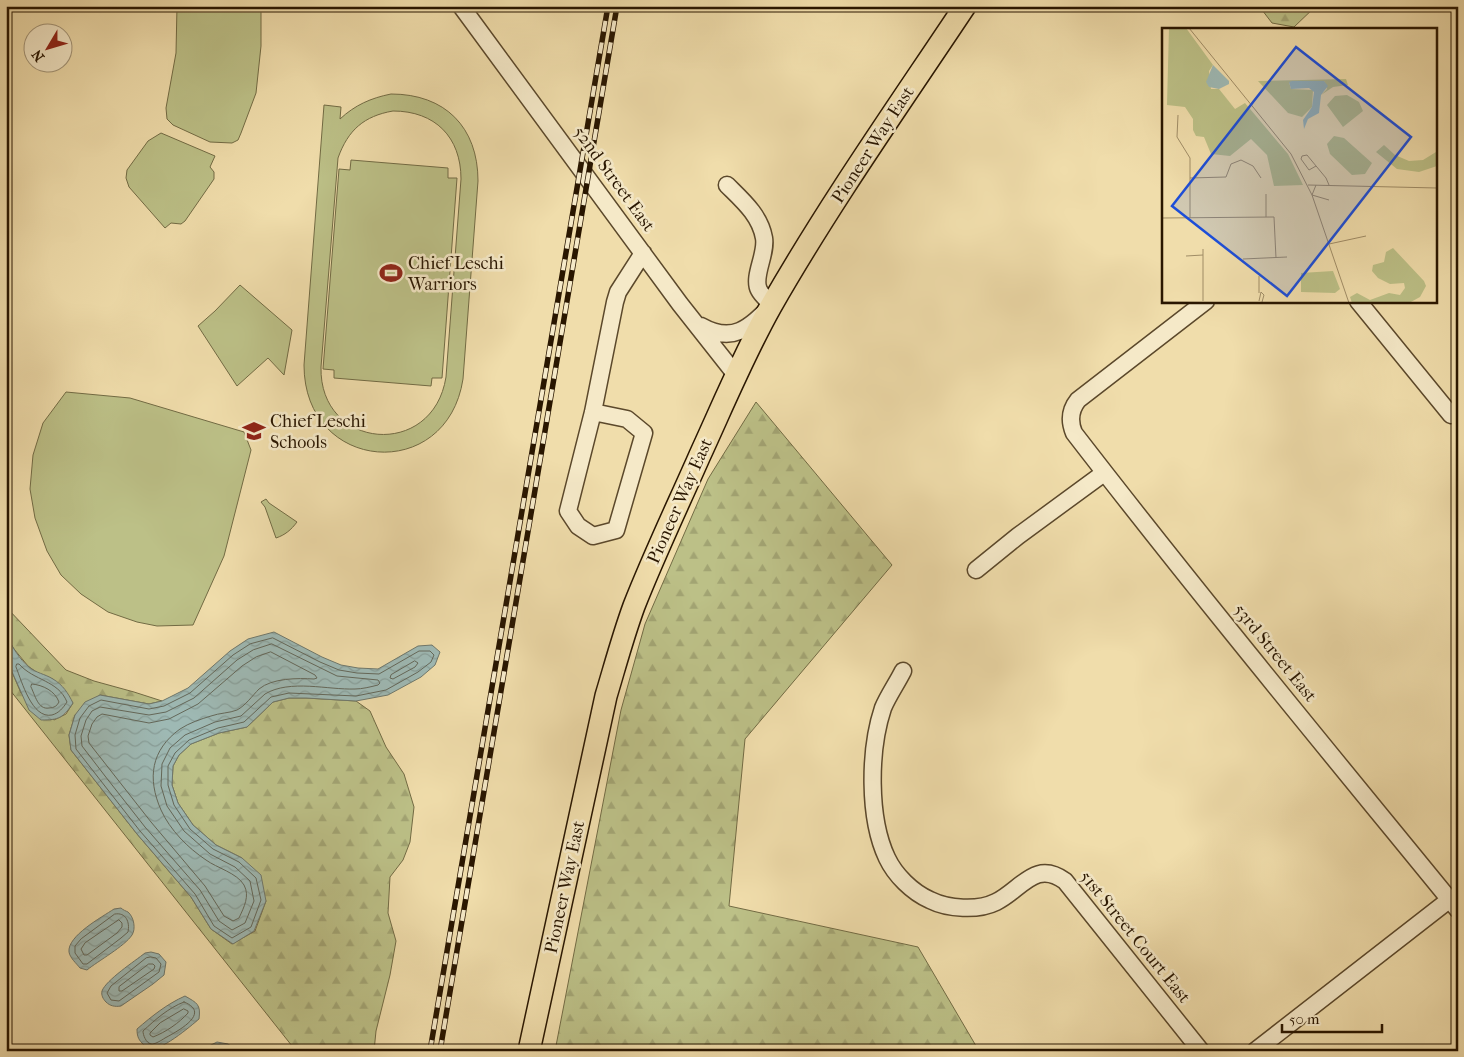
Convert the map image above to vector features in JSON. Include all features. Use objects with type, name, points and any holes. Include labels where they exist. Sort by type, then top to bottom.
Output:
[{"type":"main road","name":"Pioneer Way East","points":[[529,1051],[606,696],[634,607],[655,556],[756,333],[850,178],[965,6]]},
{"type":"street","name":"52nd Street East","points":[[461,6],[680,304],[736,375]]},
{"type":"street","points":[[696,324],[718,334],[734,333],[758,319],[772,305],[759,289],[757,280],[764,252],[764,238],[758,221],[748,207],[727,185]]},
{"type":"street","points":[[593,412],[627,419],[644,433],[616,530],[593,536],[578,526],[568,511],[593,412],[615,302],[618,292],[643,253]]},
{"type":"street","name":"53rd Street East","points":[[1205,302],[1078,400],[1074,406],[1070,425],[1104,473],[1297,714],[1454,905]]},
{"type":"street","points":[[1359,302],[1451,415]]},
{"type":"street","points":[[976,570],[1104,473]]},
{"type":"street","name":"51st Street Court East","points":[[903,672],[884,708],[877,737],[873,774],[878,834],[887,858],[894,869],[914,890],[929,900],[948,906],[963,907],[985,906],[996,902],[1035,875],[1050,873],[1058,876],[1065,881],[1201,1051]]},
{"type":"street","points":[[1255,1051],[1454,905]]},
{"type":"green space","points":[[177,6],[261,6],[261,46],[256,93],[238,140],[232,143],[210,142],[173,125],[167,119],[166,108],[176,53]]},
{"type":"green space","points":[[1259,6],[1316,6],[1294,27],[1272,23]]},
{"type":"green space","points":[[391,94],[427,100],[442,107],[455,117],[465,130],[472,145],[478,181],[463,379],[452,413],[431,436],[406,449],[378,452],[350,445],[327,428],[310,401],[304,365],[324,105],[341,107],[340,119],[357,106]],"holes":[[[393,111],[408,112],[433,121],[443,129],[451,139],[460,164],[461,179],[446,377],[437,404],[421,422],[400,432],[378,434],[356,429],[338,415],[325,395],[321,367],[338,158],[352,132],[365,121],[383,113]]]},
{"type":"green space","points":[[161,133],[215,156],[210,167],[214,172],[214,179],[185,221],[181,224],[171,223],[165,228],[129,187],[126,178],[127,170],[148,141]]},
{"type":"green space","name":"Chief Leschi Warriors","points":[[351,160],[448,168],[448,178],[457,178],[442,378],[432,378],[431,386],[334,378],[334,370],[323,369],[339,169],[350,170]]},
{"type":"green space","points":[[240,285],[292,330],[284,375],[268,358],[237,386],[198,326]]},
{"type":"green space","points":[[66,392],[130,398],[244,432],[251,450],[224,556],[193,625],[157,626],[137,622],[108,612],[81,594],[61,575],[47,551],[35,518],[30,489],[33,455],[43,423]]},
{"type":"green space","points":[[756,402],[892,565],[745,739],[729,906],[918,947],[979,1051],[555,1051],[621,710],[645,624],[708,479]]},
{"type":"green space","points":[[266,499],[297,522],[288,532],[276,538],[265,507],[261,502]]},
{"type":"green space","points":[[6,607],[66,670],[94,681],[162,701],[149,704],[100,695],[75,715],[69,735],[71,750],[137,834],[191,897],[211,929],[232,944],[255,931],[266,901],[242,858],[216,845],[193,825],[178,803],[172,785],[173,766],[179,755],[191,744],[219,733],[247,727],[273,702],[289,698],[356,701],[370,711],[386,747],[404,774],[414,807],[410,842],[403,860],[390,877],[388,913],[396,941],[390,975],[376,1031],[374,1051],[296,1051],[6,685],[6,661],[21,693],[54,720],[66,714],[73,703],[53,679],[39,674],[28,666],[14,649],[6,635]]},
{"type":"water","points":[[274,632],[322,657],[341,665],[358,668],[378,669],[418,646],[432,645],[440,652],[435,665],[421,677],[388,695],[356,701],[289,698],[273,702],[247,727],[219,733],[191,744],[179,755],[173,766],[172,785],[178,803],[193,825],[216,845],[242,858],[261,875],[266,901],[254,931],[233,944],[211,929],[191,897],[137,834],[71,750],[69,735],[75,715],[85,702],[100,695],[149,704],[162,701],[188,688],[230,651],[248,639]]},
{"type":"water","points":[[6,635],[25,664],[57,681],[67,693],[73,703],[63,715],[56,719],[41,720],[29,710],[6,661]]},
{"type":"water","points":[[121,908],[130,914],[133,920],[134,930],[132,935],[118,949],[87,970],[80,968],[69,952],[74,940],[79,933],[94,922],[114,909]]},
{"type":"water","points":[[145,953],[159,954],[166,962],[164,975],[121,1006],[113,1006],[104,1000],[102,991],[115,976]]},
{"type":"water","points":[[185,996],[193,1000],[199,1007],[199,1019],[167,1043],[153,1049],[147,1049],[139,1038],[137,1029],[160,1011]]},
{"type":"water","points":[[217,1042],[228,1044],[238,1051],[199,1051]]},
{"type":"railway","points":[[430,1051],[608,6]]},
{"type":"railway","points":[[440,1051],[617,6]]},
{"type":"place","name":"Chief Leschi Warriors","points":[[391,273]]},
{"type":"place","name":"Chief Leschi Schools","points":[[254,431]]}]
